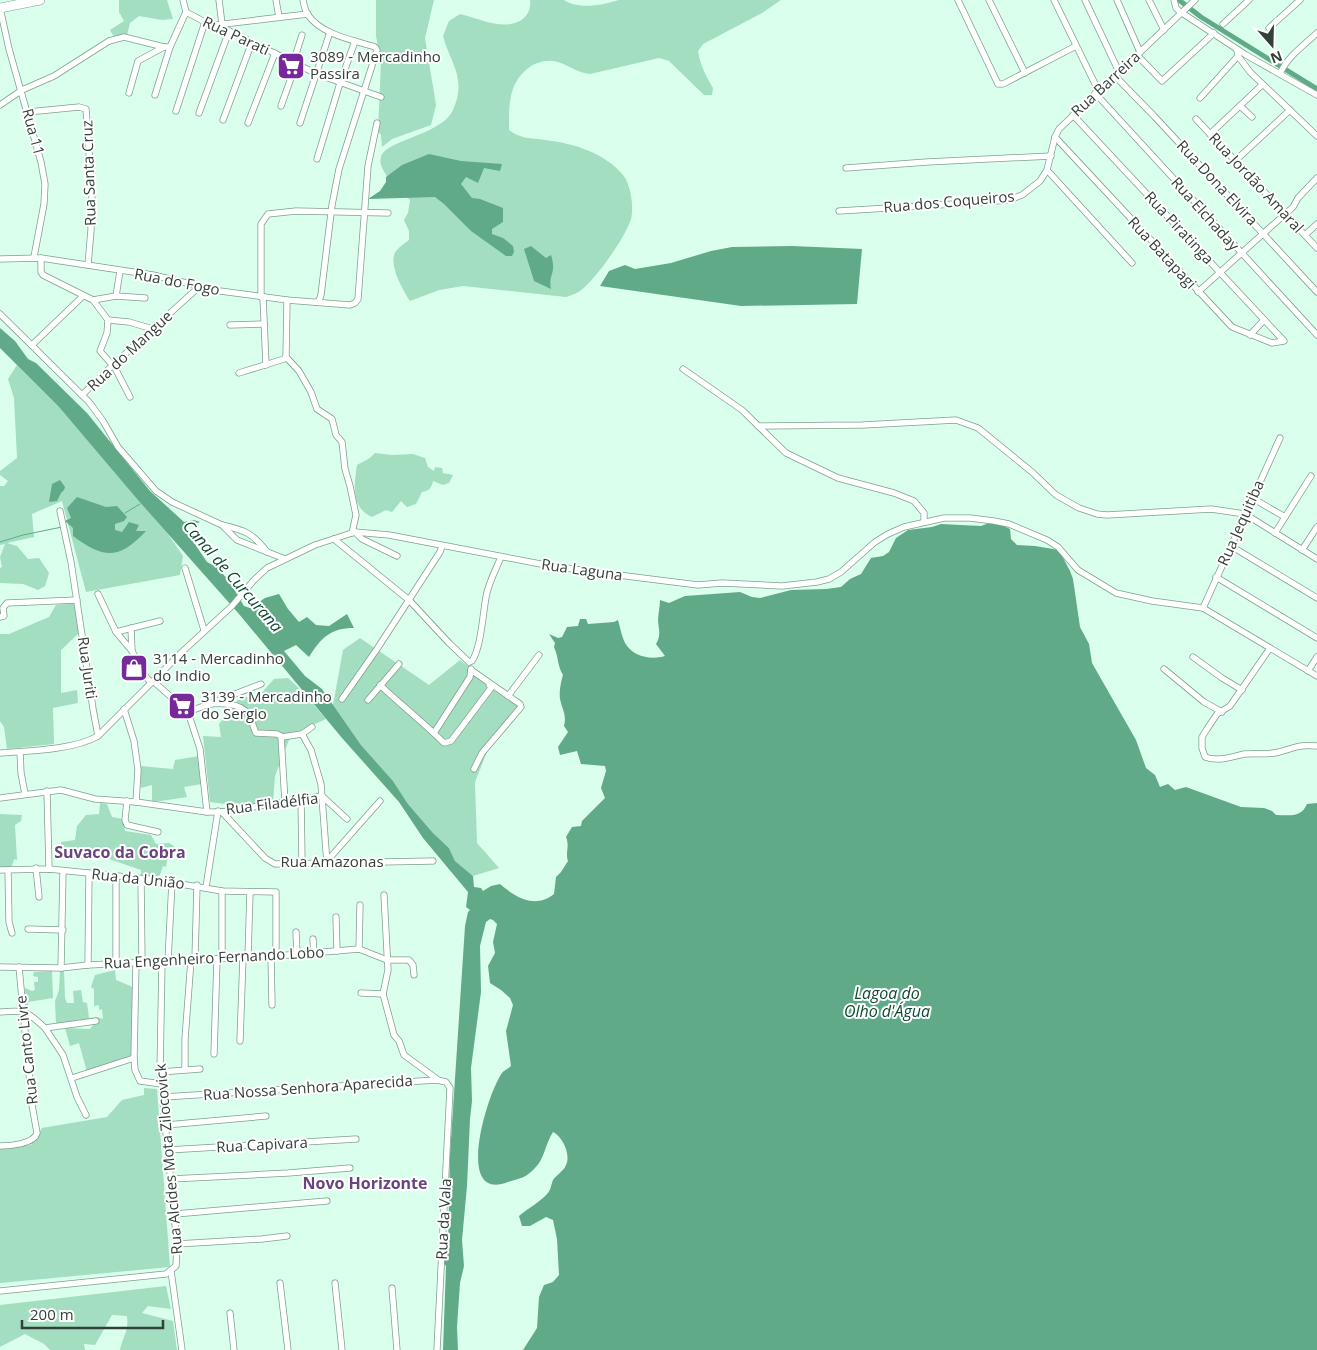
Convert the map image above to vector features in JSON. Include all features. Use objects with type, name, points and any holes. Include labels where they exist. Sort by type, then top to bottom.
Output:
[{"type":"main road","points":[[0,8],[40,0]]},
{"type":"street","name":"Rua Parati","points":[[183,0],[186,12],[205,22],[229,31],[317,74],[381,97]]},
{"type":"street","points":[[219,0],[222,24]]},
{"type":"street","points":[[276,0],[280,17]]},
{"type":"street","points":[[303,0],[308,14],[316,23],[330,32],[377,49],[342,157],[331,211],[321,295],[316,302]]},
{"type":"street","points":[[958,0],[998,84],[1003,84],[1076,46]]},
{"type":"street","points":[[989,0],[1025,72]]},
{"type":"street","name":"Rua Elchaday","points":[[1054,0],[1097,92],[1242,254],[1317,334]]},
{"type":"street","name":"Rua Dona Elvira","points":[[1085,0],[1117,74],[1317,292]]},
{"type":"street","points":[[1117,0],[1139,54],[1162,81],[1214,32]]},
{"type":"street","points":[[1149,0],[1164,30]]},
{"type":"street","points":[[1174,0],[1176,8],[1185,9],[1236,48],[1317,95]]},
{"type":"street","name":"Rua Barreira","points":[[1054,137],[1073,115],[1195,0]]},
{"type":"street","points":[[1223,24],[1249,0]]},
{"type":"street","points":[[1269,28],[1300,0]]},
{"type":"street","name":"Rua 11","points":[[0,8],[9,49],[41,162],[45,184],[38,258]]},
{"type":"street","points":[[156,95],[167,47],[186,12]]},
{"type":"street","points":[[214,25],[308,14]]},
{"type":"street","points":[[176,110],[205,22]]},
{"type":"street","points":[[199,113],[229,31]]},
{"type":"street","points":[[300,123],[330,32]]},
{"type":"street","points":[[1280,74],[1282,67],[1291,56],[1317,33]]},
{"type":"street","points":[[281,106],[302,35]]},
{"type":"street","points":[[0,106],[22,90],[50,79],[101,46],[118,38],[124,37],[167,47]]},
{"type":"street","points":[[317,159],[355,41]]},
{"type":"street","points":[[223,120],[252,42]]},
{"type":"street","points":[[129,93],[138,61],[167,47]]},
{"type":"street","points":[[1236,48],[1239,53],[1238,56],[1262,85],[1317,136]]},
{"type":"street","points":[[248,123],[275,53]]},
{"type":"street","points":[[1200,98],[1238,56]]},
{"type":"street","points":[[1210,134],[1262,85]]},
{"type":"street","points":[[1240,106],[1252,118]]},
{"type":"street","name":"Rua Santa Cruz","points":[[28,112],[86,108],[92,195],[88,265]]},
{"type":"street","points":[[1235,160],[1290,110]]},
{"type":"street","name":"Rua Piratinga","points":[[1073,115],[1284,341]]},
{"type":"street","name":"Rua Jordão Amaral","points":[[1196,119],[1317,248]]},
{"type":"street","points":[[364,213],[368,166],[377,123]]},
{"type":"street","points":[[1054,137],[1047,170],[1132,263]]},
{"type":"street","name":"Rua Batapagi","points":[[1054,137],[1232,327],[1272,344],[1284,341]]},
{"type":"street","points":[[846,168],[1051,156]]},
{"type":"street","name":"Rua dos Coqueiros","points":[[839,210],[1009,200],[1030,190],[1040,181],[1047,170]]},
{"type":"street","points":[[1198,292],[1242,254],[1284,213],[1293,207],[1298,198],[1317,178]]},
{"type":"street","points":[[266,365],[262,297],[262,224],[266,216],[281,212],[331,211],[388,214]]},
{"type":"street","name":"Rua do Fogo","points":[[0,259],[38,258],[152,275],[262,297],[350,305],[358,299],[364,213]]},
{"type":"street","points":[[1305,235],[1317,224]]},
{"type":"street","points":[[38,258],[43,275],[83,296],[94,300],[116,296],[146,298]]},
{"type":"street","points":[[116,296],[120,271]]},
{"type":"street","name":"Rua do Mangue","points":[[82,395],[200,286]]},
{"type":"street","points":[[32,345],[83,296]]},
{"type":"street","points":[[94,300],[108,320],[107,333],[100,351],[113,365],[130,397]]},
{"type":"street","points":[[287,300],[286,356],[299,371],[316,409],[332,419],[336,435],[342,442],[344,469],[356,509],[354,533],[362,539],[397,556]]},
{"type":"street","points":[[0,314],[90,402],[118,448],[156,491],[172,502],[222,525],[250,534],[259,541],[267,553]]},
{"type":"street","points":[[108,320],[129,322],[153,329]]},
{"type":"street","points":[[1250,336],[1264,320]]},
{"type":"street","points":[[230,324],[264,324]]},
{"type":"street","points":[[239,373],[284,359],[286,356]]},
{"type":"street","points":[[683,369],[742,410],[786,453],[838,478],[894,492],[914,501],[922,508],[924,522]]},
{"type":"street","points":[[758,426],[863,425],[956,420],[978,428],[1056,494],[1079,508],[1107,515],[1211,509],[1245,514],[1317,559]]},
{"type":"street","name":"Rua Jequitiba","points":[[1203,608],[1280,438]]},
{"type":"street","points":[[1275,533],[1310,476]]},
{"type":"street","points":[[1252,498],[1285,517]]},
{"type":"street","name":"Rua Juriti","points":[[60,510],[77,600],[98,736]]},
{"type":"street","name":"Rua Laguna","points":[[0,753],[83,743],[98,736],[204,630],[240,598],[254,580],[268,568],[315,545],[354,533],[389,535],[551,566],[698,585],[722,583],[782,586],[829,579],[888,534],[924,522],[944,518],[970,518],[1009,524],[1047,540],[1058,547],[1078,570],[1116,593],[1152,601],[1203,608]]},
{"type":"street","points":[[222,525],[237,540],[285,559]]},
{"type":"street","points":[[1302,550],[1317,526]]},
{"type":"street","points":[[334,539],[409,600],[448,643],[469,662],[470,677],[434,733]]},
{"type":"street","points":[[342,699],[409,600],[442,546]]},
{"type":"street","points":[[1231,546],[1317,598]]},
{"type":"street","points":[[469,662],[474,658],[483,621],[486,595],[501,557]]},
{"type":"street","points":[[185,568],[204,630]]},
{"type":"street","points":[[1216,578],[1317,638]]},
{"type":"street","points":[[98,594],[116,632],[132,650],[142,673],[188,712],[200,749],[207,812]]},
{"type":"street","points":[[1,617],[4,614],[3,608],[7,603],[77,600]]},
{"type":"street","points":[[1203,608],[1317,676]]},
{"type":"street","points":[[116,632],[160,621]]},
{"type":"street","points":[[131,628],[132,650]]},
{"type":"street","points":[[1270,648],[1230,706],[1217,714],[1202,737],[1202,748],[1205,757],[1211,760],[1245,754],[1278,752],[1304,744],[1317,746]]},
{"type":"street","points":[[508,696],[539,655]]},
{"type":"street","points":[[1193,656],[1222,678],[1242,690]]},
{"type":"street","points":[[1308,671],[1317,657]]},
{"type":"street","points":[[368,700],[399,664]]},
{"type":"street","points":[[1164,669],[1204,702],[1222,712]]},
{"type":"street","points":[[471,670],[520,704],[521,707],[482,753],[474,769]]},
{"type":"street","points":[[188,712],[260,684]]},
{"type":"street","points":[[380,685],[444,743],[451,741],[491,688],[489,684]]},
{"type":"street","points":[[206,704],[220,703],[244,709],[250,717],[256,733],[278,734],[282,737],[302,734],[312,727]]},
{"type":"street","points":[[124,709],[134,741],[138,770],[136,802]]},
{"type":"street","points":[[302,734],[317,768],[322,796],[327,862]]},
{"type":"street","points":[[282,737],[285,802]]},
{"type":"street","points":[[20,752],[25,794]]},
{"type":"street","name":"Rua Filadélfia","points":[[0,798],[61,790],[95,799],[136,802],[207,812],[322,796],[347,819]]},
{"type":"street","points":[[47,791],[50,869]]},
{"type":"street","points":[[301,798],[302,863]]},
{"type":"street","points":[[126,801],[125,820],[127,825],[158,832]]},
{"type":"street","points":[[327,862],[380,801]]},
{"type":"street","points":[[206,888],[220,811]]},
{"type":"street","name":"Rua Amazonas","points":[[220,811],[270,862],[280,864],[433,861]]},
{"type":"street","points":[[36,868],[39,897]]},
{"type":"street","name":"Rua da União","points":[[0,870],[50,869],[197,885],[222,891],[276,892],[273,956]]},
{"type":"street","points":[[8,870],[9,922],[12,933]]},
{"type":"street","points":[[61,968],[63,871]]},
{"type":"street","points":[[88,965],[89,873]]},
{"type":"street","points":[[116,877],[116,964]]},
{"type":"street","points":[[141,879],[135,1070],[140,1081],[162,1084]]},
{"type":"street","name":"Rua Alcídes Mota Zilocovick","points":[[0,1290],[80,1284],[166,1274],[176,1266],[175,1214],[160,1072],[165,961],[172,882]]},
{"type":"street","points":[[185,1070],[185,1039],[193,960],[197,885]]},
{"type":"street","points":[[214,1054],[222,891]]},
{"type":"street","points":[[240,1041],[250,892]]},
{"type":"street","points":[[384,895],[388,975],[383,994],[394,1035],[399,1041],[402,1052],[437,1080]]},
{"type":"street","points":[[359,949],[360,904]]},
{"type":"street","points":[[336,917],[337,951]]},
{"type":"street","points":[[28,928],[63,930]]},
{"type":"street","points":[[296,932],[297,955]]},
{"type":"street","points":[[313,938],[314,954]]},
{"type":"street","name":"Rua Engenheiro Fernando Lobo","points":[[0,968],[61,968],[88,965],[314,954],[359,949],[387,960],[409,960],[414,975]]},
{"type":"street","points":[[272,1005],[273,956]]},
{"type":"street","name":"Rua Canto Livre","points":[[0,1146],[31,1140],[36,1137],[37,1133],[32,1105],[19,967]]},
{"type":"street","points":[[361,993],[383,994]]},
{"type":"street","points":[[0,1012],[23,1010],[44,1028],[63,1055],[77,1097],[86,1115]]},
{"type":"street","points":[[44,1028],[96,1021]]},
{"type":"street","points":[[72,1078],[134,1058]]},
{"type":"street","name":"Rua Nossa Senhora Aparecida","points":[[160,1072],[200,1069]]},
{"type":"street","name":"Rua Nossa Senhora Aparecida","points":[[163,1097],[437,1080]]},
{"type":"street","name":"Rua da Vala","points":[[437,1080],[448,1084],[450,1088],[437,1350]]},
{"type":"street","points":[[166,1125],[266,1116]]},
{"type":"street","name":"Rua Capivara","points":[[168,1150],[356,1139]]},
{"type":"street","points":[[170,1179],[350,1168]]},
{"type":"street","points":[[175,1214],[327,1201]]},
{"type":"street","points":[[177,1244],[286,1236]]},
{"type":"street","points":[[171,1271],[182,1350]]},
{"type":"street","points":[[280,1283],[288,1350]]},
{"type":"street","points":[[335,1283],[342,1350]]},
{"type":"street","points":[[392,1288],[396,1350]]},
{"type":"street","points":[[230,1313],[234,1350]]},
{"type":"shaded area","points":[[119,0],[167,0],[173,19],[162,20],[139,16],[130,23],[127,35],[114,37],[110,30],[124,21],[119,12]]},
{"type":"shaded area","points":[[376,0],[434,0],[425,38],[436,105],[431,125],[392,139],[382,147],[381,135],[378,131],[381,63],[376,36]]},
{"type":"shaded area","points":[[530,0],[564,0],[584,6],[606,4],[619,0],[781,0],[762,13],[703,44],[698,51],[700,61],[713,88],[712,95],[704,95],[669,61],[659,58],[590,74],[553,61],[536,63],[523,72],[511,94],[509,130],[522,137],[556,141],[588,150],[616,167],[626,179],[631,196],[632,214],[628,227],[602,268],[587,285],[575,294],[566,297],[463,286],[439,290],[410,301],[397,276],[393,261],[397,250],[409,240],[409,231],[404,220],[408,213],[410,200],[396,189],[388,179],[381,164],[381,157],[392,146],[438,126],[453,110],[457,99],[458,80],[443,36],[449,21],[460,14],[492,23],[509,24],[517,22],[527,14]]},
{"type":"shaded area","points":[[17,365],[59,407],[168,534],[183,556],[180,575],[86,592],[62,501],[32,514],[34,537],[7,543],[17,546],[28,559],[39,558],[49,573],[45,586],[38,590],[23,584],[0,583],[0,568],[2,567],[0,557],[5,544],[0,545],[0,486],[4,486],[8,481],[0,475],[0,471],[17,458],[14,398],[8,379]]},
{"type":"shaded area","points":[[375,453],[392,455],[413,454],[425,458],[428,467],[434,471],[435,467],[442,468],[443,473],[453,475],[449,483],[443,485],[433,481],[427,491],[422,492],[416,504],[407,507],[401,501],[392,512],[386,510],[372,517],[360,508],[357,502],[355,480],[357,465]]},
{"type":"shaded area","points":[[75,603],[80,632],[61,650],[61,693],[77,690],[78,703],[53,708],[54,744],[7,749],[4,727],[0,721],[0,634],[9,634],[49,617],[56,605]]},
{"type":"shaded area","points":[[360,638],[429,685],[460,660],[521,708],[489,747],[475,782],[477,843],[499,868],[473,876],[455,861],[449,848],[408,804],[393,781],[361,745],[333,705],[343,650]]},
{"type":"shaded area","points":[[288,678],[326,719],[291,735],[275,776],[273,802],[225,809],[225,804],[210,802],[203,736],[221,737],[219,724],[240,697],[258,697],[274,679]]},
{"type":"shaded area","points":[[199,756],[202,784],[184,787],[187,797],[152,801],[152,785],[141,788],[140,766],[173,769],[175,760]]},
{"type":"shaded area","points":[[100,803],[107,804],[112,817],[123,819],[125,831],[151,835],[156,844],[169,843],[174,846],[173,854],[168,856],[166,867],[163,866],[160,875],[155,878],[141,876],[141,870],[106,858],[104,853],[93,853],[88,859],[72,859],[61,851],[61,842],[75,840],[77,826],[86,815],[99,814]]},
{"type":"shaded area","points":[[0,814],[22,815],[21,821],[15,825],[17,860],[14,859],[12,866],[0,868]]},
{"type":"shaded area","points":[[115,970],[116,980],[135,988],[131,1056],[87,1072],[79,1043],[70,1046],[65,1028],[90,1029],[95,1022],[56,1024],[55,1001],[59,990],[60,971],[64,971],[65,998],[67,1003],[74,1003],[73,991],[81,990],[83,1002],[87,1003],[89,1018],[97,1017],[103,1019],[102,1009],[99,1010],[99,1005],[94,1006],[94,989],[91,987],[95,975]]},
{"type":"shaded area","points":[[52,971],[53,998],[28,1002],[29,1010],[26,1010],[25,988],[32,991],[35,990],[34,982],[38,982],[38,977],[33,976],[34,972]]},
{"type":"shaded area","points":[[144,1088],[157,1089],[170,1267],[0,1283],[0,1148],[31,1145],[42,1128],[107,1117],[122,1100],[144,1095]]},
{"type":"shaded area","points":[[166,1286],[171,1309],[148,1306],[142,1313],[173,1321],[177,1350],[120,1350],[126,1330],[127,1316],[112,1315],[95,1345],[84,1344],[85,1350],[50,1350],[44,1344],[25,1334],[0,1347],[0,1305]]},
{"type":"water","points":[[429,154],[461,161],[502,164],[500,171],[484,168],[478,183],[466,177],[461,184],[472,198],[480,199],[503,208],[503,222],[492,229],[492,234],[503,238],[513,246],[514,252],[512,256],[506,256],[471,231],[435,197],[368,199],[380,191],[386,182],[386,177],[402,165]]},
{"type":"water","points":[[531,246],[546,258],[551,255],[553,270],[550,284],[551,289],[534,281],[524,249]]},
{"type":"water","points":[[792,246],[862,249],[857,304],[741,306],[600,286],[609,271],[625,265],[635,269],[671,263],[732,247]]},
{"type":"water","name":"Lagoa do Olho d'Água","points":[[0,328],[15,341],[28,359],[36,363],[87,413],[150,491],[184,522],[194,520],[200,522],[184,528],[207,562],[217,567],[229,581],[244,606],[250,608],[265,598],[279,594],[299,622],[307,617],[316,625],[329,626],[347,614],[354,628],[346,628],[327,635],[309,657],[296,645],[284,651],[305,676],[322,689],[361,745],[393,781],[408,804],[449,848],[455,861],[473,876],[474,887],[481,888],[483,891],[491,886],[500,884],[513,894],[533,901],[540,901],[554,894],[556,877],[568,861],[566,837],[572,827],[581,826],[582,821],[605,798],[601,788],[606,771],[605,766],[581,764],[577,751],[560,755],[558,747],[568,732],[564,726],[565,715],[560,699],[563,675],[554,647],[555,643],[549,634],[558,638],[562,637],[567,627],[578,626],[580,619],[586,619],[588,624],[618,620],[625,643],[633,652],[654,658],[665,656],[656,644],[659,635],[660,600],[669,603],[685,596],[740,592],[760,598],[791,590],[841,587],[850,579],[861,574],[871,558],[883,556],[889,552],[896,538],[908,530],[941,524],[981,526],[989,523],[998,523],[1010,529],[1011,539],[1017,545],[1059,550],[1073,579],[1080,627],[1089,644],[1092,663],[1136,740],[1146,768],[1155,775],[1160,787],[1168,784],[1175,790],[1186,787],[1241,807],[1264,808],[1276,815],[1298,814],[1302,812],[1307,804],[1317,803],[1317,1350],[523,1350],[537,1328],[539,1297],[544,1285],[553,1282],[559,1275],[557,1239],[553,1220],[546,1217],[530,1226],[522,1226],[519,1216],[541,1200],[548,1192],[553,1180],[565,1167],[567,1151],[563,1142],[553,1132],[538,1165],[527,1175],[508,1182],[491,1184],[482,1176],[478,1162],[479,1142],[483,1121],[496,1084],[503,1072],[511,1066],[506,1031],[513,1005],[510,998],[490,983],[488,966],[495,953],[493,942],[497,924],[490,919],[486,922],[480,946],[481,992],[471,1068],[472,1101],[462,1240],[464,1266],[460,1283],[457,1327],[458,1350],[443,1350],[446,1266],[443,1262],[448,1246],[450,1155],[465,926],[470,910],[466,907],[468,892],[423,838],[399,802],[342,738],[239,614],[59,407],[0,348]]},
{"type":"water","points":[[60,480],[65,487],[64,490],[57,501],[49,502],[52,484]]},
{"type":"water","points":[[77,497],[106,507],[117,506],[127,517],[124,521],[115,524],[115,530],[122,532],[129,522],[139,525],[136,531],[146,531],[128,547],[119,551],[111,553],[94,549],[73,536],[73,528],[65,521],[71,518],[67,508]]},
{"type":"waterway","points":[[1179,0],[1201,17],[1317,89]]},
{"type":"waterway","points":[[125,513],[140,504]]},
{"type":"waterway","points":[[0,542],[62,527]]},
{"type":"place","name":"3089 - Mercadinho Passira","points":[[291,66]]},
{"type":"place","name":"3114 - Mercadinho do Indio","points":[[134,668]]},
{"type":"place","name":"3139 - Mercadinho do Sergio","points":[[182,706]]},
{"type":"district","name":"Suvaco da Cobra","points":[[120,852]]},
{"type":"district","name":"Novo Horizonte","points":[[365,1183]]},
{"type":"water label","name":"Canal de Curcurana","points":[[233,576]]}]
